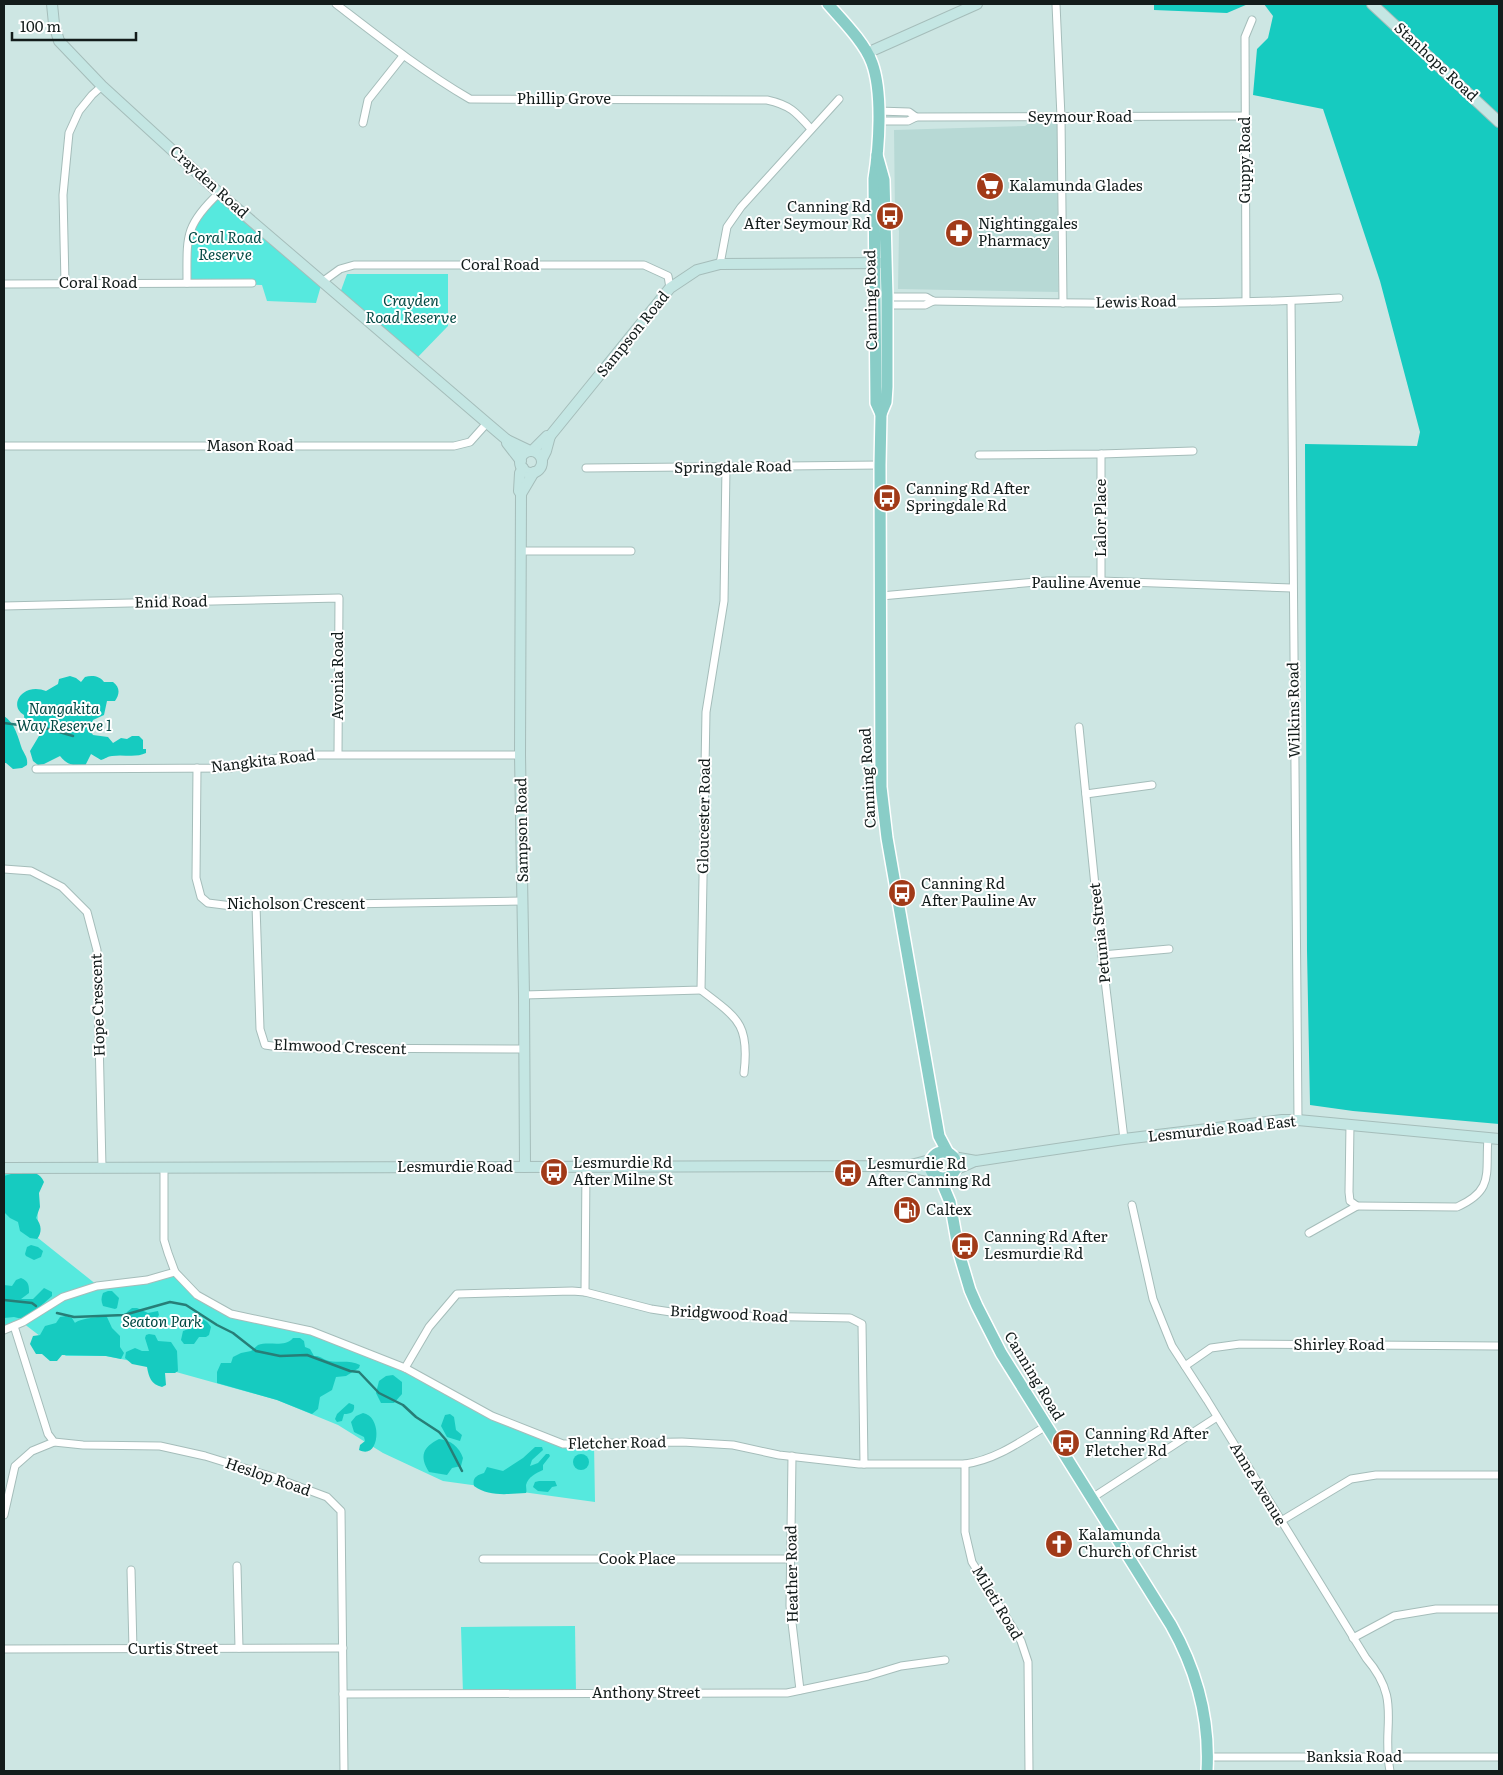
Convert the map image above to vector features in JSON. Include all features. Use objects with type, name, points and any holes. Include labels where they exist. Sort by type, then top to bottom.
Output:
[{"type":"main road","name":"Canning Road","points":[[828,4],[867,53],[876,77],[878,155],[874,179],[880,263],[887,301],[887,387],[886,402],[881,414],[880,466],[881,787],[883,814],[939,1136],[934,1166],[950,1202],[959,1253],[977,1306],[1001,1353],[1171,1626],[1185,1652],[1201,1699],[1207,1737],[1207,1771]]},
{"type":"main road","name":"Canning Road","points":[[880,263],[875,301],[876,403],[881,414]]},
{"type":"main road","name":"Canning Road","points":[[939,1136],[950,1155]]},
{"type":"main road","points":[[942,1152],[950,1155],[956,1164],[954,1172],[945,1178],[934,1166],[942,1152]]},
{"type":"main road","name":"Canning Road","points":[[950,1202],[954,1172]]},
{"type":"street","name":"Crayden Road","points":[[52,4],[54,24],[59,41],[102,86],[219,193],[487,423],[507,440],[515,442],[531,451]]},
{"type":"street","name":"Phillip Grove","points":[[336,4],[403,56],[470,99],[767,100],[784,104],[811,129]]},
{"type":"street","points":[[867,53],[977,4]]},
{"type":"street","points":[[1056,4],[1062,117],[1064,303]]},
{"type":"street","name":"Stanhope Road","points":[[1372,4],[1499,122]]},
{"type":"street","name":"Guppy Road","points":[[1246,301],[1245,37],[1252,20]]},
{"type":"street","points":[[363,123],[368,100],[403,56]]},
{"type":"street","points":[[65,283],[63,195],[69,133],[79,111],[102,86]]},
{"type":"street","points":[[720,264],[727,227],[741,207],[838,99]]},
{"type":"street","name":"Seymour Road","points":[[878,116],[908,121],[916,117],[1245,116]]},
{"type":"street","points":[[187,283],[187,241],[192,224],[202,209],[219,193]]},
{"type":"street","name":"Sampson Road","points":[[542,459],[550,436],[670,288],[697,270],[720,264],[880,263]]},
{"type":"street","name":"Coral Road","points":[[322,282],[340,269],[354,265],[644,265],[668,276],[670,288]]},
{"type":"street","name":"Coral Road","points":[[4,284],[252,283]]},
{"type":"street","name":"Lewis Road","points":[[875,301],[926,297],[933,301],[1064,303],[1339,298]]},
{"type":"street","name":"Wilkins Road","points":[[1291,300],[1298,1120]]},
{"type":"street","name":"Mason Road","points":[[4,446],[454,446],[470,442],[487,423]]},
{"type":"street","name":"Sampson Road","points":[[531,451],[547,436],[550,436]]},
{"type":"street","name":"Crayden Road","points":[[507,440],[507,443],[522,465]]},
{"type":"street","points":[[521,494],[534,472],[540,468],[542,459],[539,454],[531,451],[523,455],[522,465],[529,472],[534,472]]},
{"type":"street","points":[[979,455],[1193,452]]},
{"type":"street","name":"Lalor Place","points":[[1100,581],[1101,454]]},
{"type":"street","name":"Sampson Road","points":[[522,465],[518,491],[521,494],[520,755],[525,1167]]},
{"type":"street","name":"Springdale Road","points":[[586,468],[880,466]]},
{"type":"street","name":"Gloucester Road","points":[[701,990],[706,712],[724,601],[726,467]]},
{"type":"street","points":[[521,551],[631,551]]},
{"type":"street","name":"Pauline Avenue","points":[[881,596],[1048,581],[1292,588]]},
{"type":"street","name":"Enid Road","points":[[4,606],[339,598]]},
{"type":"street","name":"Avonia Road","points":[[338,754],[339,598]]},
{"type":"street","name":"Petunia Street","points":[[1079,727],[1102,955],[1124,1139]]},
{"type":"street","name":"Nangkita Road","points":[[36,769],[230,768],[294,755],[520,755]]},
{"type":"street","name":"Nicholson Crescent","points":[[197,768],[196,878],[201,897],[208,903],[232,906],[523,901]]},
{"type":"street","points":[[1086,794],[1152,785]]},
{"type":"street","name":"Hope Crescent","points":[[4,870],[31,871],[62,887],[87,912],[97,950],[102,1167]]},
{"type":"street","name":"Elmwood Crescent","points":[[256,905],[260,1029],[266,1044],[286,1048],[524,1049]]},
{"type":"street","points":[[1102,955],[1169,949]]},
{"type":"street","points":[[524,995],[701,990],[733,1015],[744,1032],[746,1058],[744,1073]]},
{"type":"street","name":"Lesmurdie Road East","points":[[954,1172],[976,1161],[1124,1139],[1282,1120],[1350,1124],[1499,1139]]},
{"type":"street","points":[[1350,1124],[1349,1192],[1350,1202],[1357,1206],[1456,1207],[1467,1202],[1477,1195],[1487,1176],[1488,1138]]},
{"type":"street","name":"Lesmurdie Road East","points":[[950,1155],[976,1161]]},
{"type":"street","points":[[585,1292],[586,1166]]},
{"type":"street","name":"Lesmurdie Road","points":[[4,1168],[934,1166]]},
{"type":"street","name":"Fletcher Road","points":[[164,1168],[164,1240],[175,1272],[197,1295],[231,1314],[311,1331],[405,1368],[492,1416],[563,1444],[682,1442],[733,1445],[792,1456],[864,1464],[965,1464],[980,1462],[995,1456],[1046,1426]]},
{"type":"street","name":"Anne Avenue","points":[[1132,1205],[1153,1299],[1172,1346],[1353,1638],[1376,1670],[1386,1689],[1390,1771]]},
{"type":"street","points":[[1310,1233],[1357,1206]]},
{"type":"street","points":[[4,1330],[23,1322],[64,1298],[97,1286],[147,1280],[175,1272]]},
{"type":"street","name":"Bridgwood Road","points":[[405,1368],[429,1327],[457,1294],[585,1292],[651,1309],[684,1314],[850,1318],[862,1324],[864,1464]]},
{"type":"street","points":[[4,1515],[15,1466],[32,1451],[54,1442],[48,1434],[14,1326]]},
{"type":"street","name":"Shirley Road","points":[[1185,1366],[1211,1348],[1240,1344],[1499,1346]]},
{"type":"street","points":[[1092,1498],[1217,1417]]},
{"type":"street","name":"Heslop Road","points":[[54,1442],[83,1445],[160,1446],[205,1456],[273,1477],[328,1497],[342,1511],[344,1771]]},
{"type":"street","name":"Heather Road","points":[[792,1456],[790,1606],[800,1690]]},
{"type":"street","name":"Mileti Road","points":[[965,1464],[965,1532],[972,1562],[1021,1641],[1028,1662],[1029,1771]]},
{"type":"street","points":[[1281,1520],[1351,1479],[1376,1475],[1499,1475]]},
{"type":"street","name":"Cook Place","points":[[483,1559],[791,1559]]},
{"type":"street","points":[[237,1566],[239,1648]]},
{"type":"street","points":[[131,1570],[133,1649]]},
{"type":"street","points":[[1353,1638],[1394,1616],[1436,1609],[1499,1609]]},
{"type":"street","name":"Curtis Street","points":[[4,1649],[343,1648]]},
{"type":"street","name":"Anthony Street","points":[[343,1694],[787,1693],[868,1676],[901,1666],[945,1660]]},
{"type":"street","name":"Banksia Road","points":[[1208,1757],[1499,1757]]},
{"type":"shaded area","points":[[1057,120],[1058,292],[898,289],[899,231],[895,215],[894,130],[1025,126],[1032,121]]},
{"type":"green space","points":[[1154,4],[1248,4],[1227,13],[1154,10]]},
{"type":"green space","points":[[1264,4],[1499,4],[1499,1124],[1353,1111],[1310,1105],[1307,951],[1305,444],[1417,446],[1420,432],[1380,281],[1323,109],[1253,95],[1257,49],[1268,38],[1273,16]]},
{"type":"green space","name":"Coral Road Reserve","points":[[219,193],[322,282],[316,303],[267,301],[262,285],[187,283],[192,225]]},
{"type":"green space","name":"Crayden Road Reserve","points":[[347,274],[448,274],[448,326],[415,360],[339,296]]},
{"type":"green space","name":"Nangakita Way Reserve 1","points":[[70,676],[81,682],[85,677],[98,677],[104,682],[113,682],[117,686],[117,698],[115,701],[107,701],[104,715],[93,720],[90,730],[93,735],[108,737],[113,743],[121,738],[127,739],[132,736],[139,736],[143,740],[143,749],[146,749],[146,753],[111,756],[101,760],[91,754],[85,766],[71,764],[60,756],[44,764],[38,765],[33,761],[30,751],[39,736],[38,733],[32,732],[25,727],[24,715],[20,712],[17,705],[19,698],[31,689],[46,691],[58,684],[59,679]]},
{"type":"green space","points":[[4,716],[13,726],[27,758],[27,765],[22,768],[13,769],[4,763]]},
{"type":"green space","name":"Seaton Park","points":[[4,1168],[37,1168],[38,1238],[97,1285],[175,1272],[197,1295],[231,1314],[311,1331],[405,1368],[492,1416],[563,1444],[594,1443],[595,1502],[443,1481],[383,1453],[338,1425],[277,1400],[151,1365],[106,1356],[66,1356],[23,1323],[4,1330]]},
{"type":"green space","points":[[18,1172],[30,1172],[39,1175],[44,1182],[39,1193],[40,1207],[36,1218],[41,1229],[37,1239],[30,1238],[20,1231],[18,1222],[4,1212],[4,1176]]},
{"type":"green space","points":[[31,1245],[43,1251],[41,1257],[34,1260],[26,1256],[27,1247]]},
{"type":"green space","points":[[21,1278],[28,1284],[29,1293],[21,1299],[33,1299],[44,1288],[52,1292],[52,1296],[35,1311],[22,1319],[14,1317],[4,1318],[4,1285],[12,1286],[16,1280]]},
{"type":"green space","points":[[112,1291],[119,1298],[117,1308],[115,1309],[103,1306],[102,1295]]},
{"type":"green space","points":[[132,1308],[148,1313],[158,1311],[159,1315],[156,1319],[149,1317],[141,1324],[132,1326],[125,1322],[124,1318]]},
{"type":"green space","points":[[60,1317],[72,1318],[75,1323],[90,1318],[107,1317],[112,1328],[120,1336],[120,1347],[124,1353],[121,1359],[106,1356],[62,1355],[57,1361],[50,1361],[42,1354],[36,1354],[30,1344],[33,1336],[40,1335],[45,1326],[56,1323]]},
{"type":"green space","points":[[199,1319],[206,1321],[211,1327],[209,1335],[199,1337],[194,1344],[184,1344],[181,1340],[183,1331],[194,1327]]},
{"type":"green space","points":[[149,1334],[155,1335],[158,1341],[171,1342],[177,1351],[178,1371],[175,1373],[165,1373],[166,1385],[162,1387],[151,1380],[147,1367],[132,1364],[125,1358],[126,1352],[135,1348],[149,1351],[145,1338]]},
{"type":"green space","points":[[293,1338],[300,1338],[304,1341],[305,1347],[310,1349],[314,1356],[330,1361],[351,1362],[360,1365],[359,1368],[346,1376],[336,1377],[332,1390],[320,1397],[318,1409],[312,1414],[277,1400],[217,1383],[217,1372],[221,1363],[231,1363],[233,1357],[251,1351],[258,1345],[286,1343]]},
{"type":"green space","points":[[393,1375],[402,1382],[402,1394],[394,1403],[381,1403],[376,1393],[379,1381],[386,1376]]},
{"type":"green space","points":[[349,1403],[354,1405],[353,1411],[344,1414],[342,1421],[337,1422],[335,1419],[337,1414]]},
{"type":"green space","points":[[363,1413],[374,1422],[376,1429],[375,1444],[366,1452],[359,1450],[360,1445],[365,1441],[364,1437],[354,1432],[351,1422],[356,1416]]},
{"type":"green space","points":[[450,1414],[454,1417],[456,1430],[462,1435],[460,1441],[447,1437],[441,1426],[445,1415]]},
{"type":"green space","points":[[439,1439],[454,1445],[463,1458],[461,1466],[452,1468],[447,1475],[429,1472],[424,1461],[426,1449]]},
{"type":"green space","points":[[535,1447],[542,1447],[543,1450],[532,1460],[530,1466],[538,1463],[546,1454],[550,1456],[543,1465],[543,1470],[530,1478],[526,1485],[526,1493],[492,1493],[480,1490],[474,1486],[474,1479],[484,1473],[487,1467],[503,1471],[523,1458]]},
{"type":"green space","points":[[581,1454],[587,1456],[589,1462],[587,1468],[581,1470],[575,1468],[573,1462],[575,1456]]},
{"type":"green space","points":[[555,1481],[557,1486],[552,1487],[548,1492],[538,1491],[533,1487],[535,1482]]},
{"type":"green space","points":[[575,1626],[576,1693],[463,1694],[461,1627]]},
{"type":"waterway","points":[[4,723],[49,729],[73,736]]},
{"type":"waterway","points":[[4,1300],[32,1303],[36,1306]]},
{"type":"waterway","points":[[57,1313],[74,1317],[124,1315],[170,1302],[186,1305],[233,1333],[256,1351],[280,1356],[307,1355],[350,1371],[359,1372],[379,1393],[403,1405],[416,1417],[439,1432],[446,1440],[462,1471]]},
{"type":"place","name":"Kalamunda Glades","points":[[990,186]]},
{"type":"place","name":"Canning Rd After Seymour Rd","points":[[890,216]]},
{"type":"place","name":"Nightinggales Pharmacy","points":[[959,233]]},
{"type":"place","name":"Canning Rd After Springdale Rd","points":[[887,498]]},
{"type":"place","name":"Canning Rd After Pauline Av","points":[[902,893]]},
{"type":"place","name":"Lesmurdie Rd After Milne St","points":[[554,1172]]},
{"type":"place","name":"Lesmurdie Rd After Canning Rd","points":[[848,1173]]},
{"type":"place","name":"Caltex","points":[[907,1210]]},
{"type":"place","name":"Canning Rd After Lesmurdie Rd","points":[[965,1246]]},
{"type":"place","name":"Canning Rd After Fletcher Rd","points":[[1066,1443]]},
{"type":"place","name":"Kalamunda Church of Christ","points":[[1059,1544]]}]
